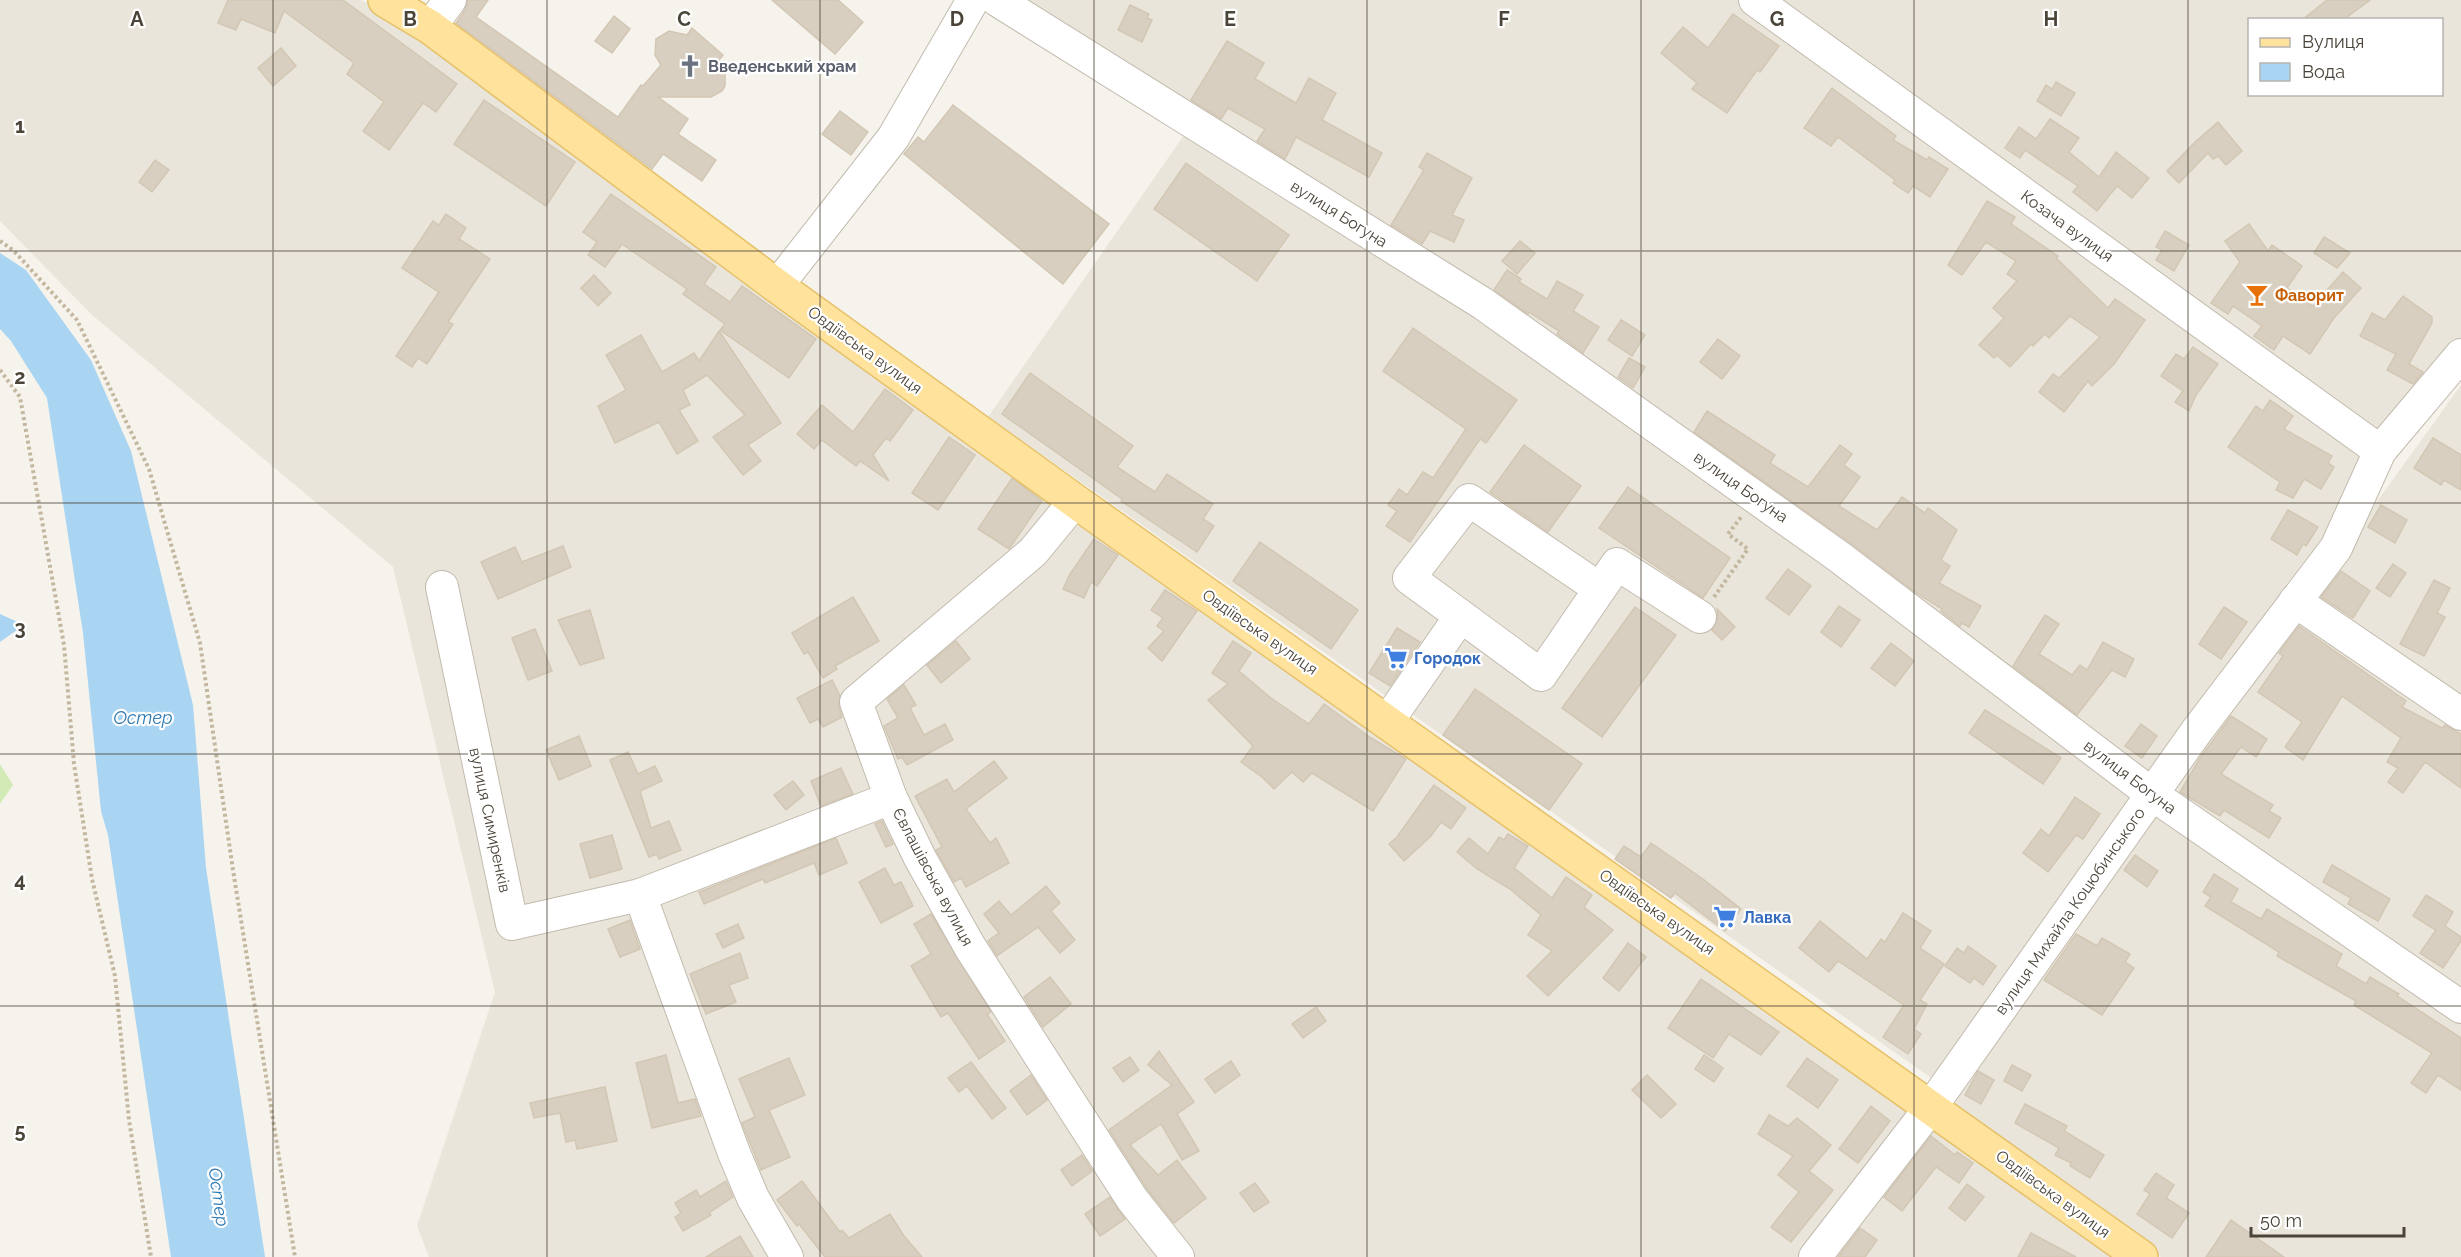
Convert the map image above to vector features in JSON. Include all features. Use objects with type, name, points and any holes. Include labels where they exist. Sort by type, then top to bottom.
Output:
[{"type":"main road","name":"Овдіївська вулиця","points":[[385,0],[430,27],[777,286],[1075,501],[2141,1257]]},
{"type":"street","points":[[430,27],[450,0]]},
{"type":"street","points":[[777,286],[893,138],[972,0]]},
{"type":"street","name":"вулиця Богуна","points":[[997,0],[1482,303],[1847,563],[2152,795],[2461,1007]]},
{"type":"street","name":"Козача вулиця","points":[[1755,0],[2380,451]]},
{"type":"street","name":"вулиця Михайла Коцюбинського","points":[[1815,1257],[1931,1107],[2196,732],[2336,548],[2380,451],[2460,359]]},
{"type":"street","name":"Євлашівська вулиця","points":[[1075,501],[1033,552],[856,702],[891,798],[920,858],[970,947],[1132,1199],[1178,1257]]},
{"type":"street","points":[[1600,590],[1469,501],[1409,578],[1541,675],[1600,590],[1617,564],[1700,617]]},
{"type":"street","name":"вулиця Симиренків","points":[[442,587],[512,924],[640,895],[891,798]]},
{"type":"street","points":[[2295,601],[2461,714]]},
{"type":"street","points":[[1388,722],[1460,617]]},
{"type":"street","points":[[640,895],[742,1171],[753,1198],[787,1257]]},
{"type":"path","points":[[0,242],[14,250],[77,320],[149,469],[175,556],[200,643],[233,870],[295,1257]]},
{"type":"path","points":[[0,370],[20,397],[64,645],[74,764],[92,879],[114,976],[129,1120],[151,1257]]},
{"type":"path","points":[[1700,617],[1748,549],[1728,534],[1755,497]]},
{"type":"shaded area","points":[[0,0],[361,0],[379,8],[2133,1257],[429,1257],[417,1226],[495,992],[393,567],[92,315],[0,221]]},
{"type":"shaded area","points":[[1015,0],[2461,0],[2461,342],[2330,542],[1937,1082],[988,417],[1198,115]]},
{"type":"shaded area","points":[[2461,385],[2461,1257],[2161,1257],[1942,1105]]},
{"type":"green space","points":[[0,764],[13,785],[0,804]]},
{"type":"water","name":"Остер","points":[[0,253],[26,270],[91,360],[131,451],[193,705],[206,868],[265,1257],[171,1257],[108,835],[101,811],[83,633],[47,398],[11,341],[0,329]]},
{"type":"water","points":[[0,614],[24,625],[0,642]]},
{"type":"building","points":[[228,0],[343,0],[457,84],[436,112],[423,103],[389,150],[363,131],[384,102],[347,74],[354,63],[284,11],[275,33],[241,19],[236,30],[218,23]]},
{"type":"building","points":[[468,0],[488,0],[476,17],[618,117],[641,85],[643,86],[661,65],[655,55],[656,39],[669,31],[687,35],[692,28],[723,55],[719,60],[725,74],[725,86],[722,91],[711,97],[658,97],[688,119],[678,134],[716,160],[702,181],[663,154],[652,169],[456,23],[465,10]]},
{"type":"building","points":[[772,0],[838,0],[863,22],[835,54]]},
{"type":"building","points":[[2327,0],[2370,0],[2346,18],[2304,18]]},
{"type":"building","points":[[1130,5],[1149,14],[1147,18],[1152,20],[1142,42],[1118,30]]},
{"type":"building","points":[[1733,14],[1779,46],[1760,72],[1757,70],[1727,113],[1692,89],[1697,83],[1661,53],[1683,27],[1708,48]]},
{"type":"building","points":[[614,16],[630,29],[612,53],[595,41]]},
{"type":"building","points":[[1227,41],[1264,63],[1255,79],[1296,103],[1309,78],[1336,93],[1322,120],[1382,153],[1369,177],[1296,137],[1285,159],[1257,141],[1265,129],[1228,108],[1221,119],[1191,100]]},
{"type":"building","points":[[281,48],[296,66],[273,86],[258,68]]},
{"type":"building","points":[[2056,82],[2075,93],[2061,116],[2037,101],[2046,85],[2052,89]]},
{"type":"building","points":[[1832,88],[1896,136],[1893,140],[1927,160],[1929,157],[1948,169],[1930,197],[1913,186],[1908,193],[1893,183],[1895,180],[1838,137],[1831,146],[1804,128]]},
{"type":"building","points":[[484,100],[575,162],[546,206],[454,144]]},
{"type":"building","points":[[953,105],[1109,224],[1063,284],[904,154],[918,137],[924,142]]},
{"type":"building","points":[[840,111],[868,132],[851,155],[822,134]]},
{"type":"building","points":[[2050,119],[2079,138],[2069,152],[2099,177],[2116,152],[2149,178],[2132,198],[2117,186],[2097,211],[2073,192],[2078,186],[2025,150],[2020,158],[2005,148],[2019,127],[2036,139]]},
{"type":"building","points":[[2218,122],[2242,151],[2226,165],[2218,156],[2213,159],[2208,153],[2179,183],[2167,171]]},
{"type":"building","points":[[1427,153],[1472,178],[1452,215],[1464,220],[1454,242],[1430,231],[1422,244],[1391,225],[1424,170],[1419,167]]},
{"type":"building","points":[[155,160],[169,170],[152,192],[139,182]]},
{"type":"building","points":[[1186,163],[1289,235],[1257,281],[1154,209]]},
{"type":"building","points":[[611,194],[716,267],[704,284],[730,302],[742,286],[816,339],[789,378],[720,330],[725,324],[683,294],[687,289],[622,244],[605,267],[588,255],[597,242],[583,232]]},
{"type":"building","points":[[1987,201],[2015,217],[2011,224],[2058,256],[2056,258],[2108,308],[2115,299],[2145,320],[2114,364],[2092,386],[2088,381],[2064,412],[2039,392],[2053,374],[2059,378],[2100,337],[2070,316],[2049,338],[2045,334],[2033,346],[2031,344],[2010,367],[1997,355],[1994,358],[1979,345],[2004,318],[1993,308],[2017,281],[2007,274],[2016,261],[1986,242],[1962,275],[1948,265]]},
{"type":"building","points":[[446,214],[466,228],[459,239],[490,259],[448,322],[453,324],[427,364],[418,358],[412,367],[396,356],[439,292],[402,268],[433,221],[439,225]]},
{"type":"building","points":[[2249,224],[2268,251],[2272,245],[2302,266],[2287,288],[2313,306],[2343,272],[2361,288],[2334,318],[2310,354],[2283,336],[2274,350],[2254,336],[2262,326],[2233,306],[2228,314],[2211,303],[2240,262],[2225,241]]},
{"type":"building","points":[[2165,231],[2189,245],[2174,271],[2156,260],[2162,250],[2156,247]]},
{"type":"building","points":[[2324,237],[2350,253],[2337,268],[2314,253]]},
{"type":"building","points":[[1520,241],[1535,253],[1517,274],[1502,261]]},
{"type":"building","points":[[1507,270],[1521,279],[1519,282],[1547,299],[1557,281],[1583,295],[1573,311],[1599,327],[1583,353],[1557,334],[1559,331],[1529,312],[1528,314],[1494,290]]},
{"type":"building","points":[[594,275],[611,293],[598,306],[581,288]]},
{"type":"building","points":[[2403,296],[2432,317],[2432,323],[2409,364],[2423,372],[2413,384],[2387,370],[2396,354],[2360,336],[2372,313],[2385,320]]},
{"type":"building","points":[[1621,320],[1645,335],[1632,356],[1608,340]]},
{"type":"building","points":[[1413,328],[1517,400],[1486,443],[1480,439],[1410,542],[1386,526],[1397,511],[1388,505],[1399,489],[1407,495],[1423,472],[1433,478],[1466,429],[1383,371]]},
{"type":"building","points":[[719,331],[781,423],[748,445],[761,461],[743,475],[713,437],[745,415],[707,375],[683,390],[690,405],[679,410],[698,441],[677,454],[659,422],[615,443],[598,406],[626,390],[606,355],[641,335],[662,372],[694,353],[699,361]]},
{"type":"building","points":[[1718,339],[1740,356],[1722,379],[1700,362]]},
{"type":"building","points":[[2193,347],[2218,364],[2196,395],[2189,411],[2175,402],[2183,391],[2161,376],[2176,354],[2184,359]]},
{"type":"building","points":[[1629,358],[1645,367],[1633,388],[1618,377]]},
{"type":"building","points":[[1030,373],[1133,446],[1117,467],[1155,492],[1167,474],[1213,504],[1203,519],[1214,526],[1197,552],[1121,501],[1122,499],[1002,414]]},
{"type":"building","points":[[885,389],[913,410],[890,441],[886,438],[873,455],[889,481],[860,461],[856,466],[822,440],[814,449],[797,434],[822,405],[853,432]]},
{"type":"building","points":[[2270,400],[2293,416],[2284,429],[2332,456],[2328,463],[2334,467],[2321,489],[2304,479],[2293,498],[2276,490],[2280,482],[2228,447],[2256,406],[2263,411]]},
{"type":"building","points":[[1707,411],[1775,455],[1770,463],[1808,487],[1840,445],[1852,454],[1844,465],[1860,477],[1839,506],[1877,530],[1902,497],[1925,513],[1928,508],[1957,530],[1941,560],[1950,566],[1939,583],[1981,606],[1969,627],[1962,623],[1960,626],[1941,611],[1942,609],[1915,592],[1694,432]]},
{"type":"building","points":[[949,437],[975,455],[938,510],[912,493]]},
{"type":"building","points":[[2433,438],[2461,455],[2461,490],[2444,480],[2441,485],[2414,468]]},
{"type":"building","points":[[1524,445],[1581,486],[1548,532],[1490,492]]},
{"type":"building","points":[[1012,478],[1042,501],[1009,549],[978,529]]},
{"type":"building","points":[[1628,487],[1730,558],[1703,598],[1599,528]]},
{"type":"building","points":[[2381,505],[2407,520],[2395,543],[2368,527]]},
{"type":"building","points":[[2288,510],[2318,527],[2306,546],[2303,544],[2297,555],[2271,539]]},
{"type":"building","points":[[1094,539],[1118,555],[1097,586],[1091,582],[1084,598],[1063,589],[1070,574]]},
{"type":"building","points":[[1260,542],[1358,610],[1331,649],[1233,581]]},
{"type":"building","points":[[563,546],[571,567],[498,599],[481,562],[515,547],[522,562]]},
{"type":"building","points":[[2393,564],[2406,573],[2390,597],[2376,588]]},
{"type":"building","points":[[1788,569],[1811,586],[1789,615],[1766,598]]},
{"type":"building","points":[[2341,571],[2370,591],[2353,618],[2321,597]]},
{"type":"building","points":[[2434,580],[2450,588],[2437,613],[2445,617],[2424,656],[2400,644]]},
{"type":"building","points":[[1165,590],[1197,611],[1162,661],[1148,648],[1164,631],[1157,626],[1163,618],[1151,610]]},
{"type":"building","points":[[853,597],[879,641],[835,666],[837,669],[823,678],[808,652],[804,654],[792,633]]},
{"type":"building","points":[[1839,606],[1860,620],[1841,647],[1821,632]]},
{"type":"building","points":[[1635,607],[1676,635],[1602,737],[1562,708]]},
{"type":"building","points":[[2224,607],[2247,622],[2221,659],[2199,644]]},
{"type":"building","points":[[1717,609],[1735,627],[1722,640],[1712,630],[1718,618]]},
{"type":"building","points":[[590,610],[604,658],[580,665],[558,620]]},
{"type":"building","points":[[2045,615],[2059,624],[2039,654],[2072,675],[2080,665],[2087,670],[2103,642],[2134,659],[2125,677],[2112,670],[2077,715],[2013,666]]},
{"type":"building","points":[[2299,626],[2406,701],[2402,707],[2442,728],[2445,725],[2461,734],[2461,788],[2425,762],[2403,793],[2388,782],[2398,768],[2387,762],[2401,738],[2342,696],[2303,760],[2285,747],[2302,722],[2258,692],[2283,656],[2279,653]]},
{"type":"building","name":"Городок","points":[[1397,628],[1420,642],[1390,686],[1369,673]]},
{"type":"building","points":[[535,629],[552,671],[528,680],[512,638]]},
{"type":"building","points":[[956,641],[970,659],[941,683],[927,665]]},
{"type":"building","points":[[1233,641],[1251,653],[1239,671],[1271,698],[1309,724],[1324,704],[1371,738],[1406,759],[1373,811],[1312,773],[1303,782],[1292,772],[1274,789],[1241,762],[1253,746],[1208,700],[1228,684],[1212,673]]},
{"type":"building","points":[[1891,643],[1914,661],[1895,686],[1871,668]]},
{"type":"building","points":[[832,680],[840,696],[839,707],[842,717],[823,727],[818,719],[810,723],[797,698]]},
{"type":"building","points":[[904,685],[916,705],[910,708],[924,735],[945,724],[953,740],[907,765],[902,757],[898,759],[884,726],[898,718],[887,699]]},
{"type":"building","points":[[1475,689],[1582,764],[1549,810],[1443,735]]},
{"type":"building","points":[[1985,710],[2061,758],[2043,784],[1969,733]]},
{"type":"building","points":[[2231,716],[2267,739],[2256,757],[2241,747],[2221,774],[2273,805],[2269,811],[2281,818],[2269,838],[2224,810],[2220,816],[2180,792],[2200,758]]},
{"type":"building","points":[[2141,724],[2157,736],[2142,758],[2125,746]]},
{"type":"building","points":[[579,736],[591,766],[559,780],[546,750]]},
{"type":"building","points":[[628,752],[638,774],[655,766],[662,781],[640,791],[651,828],[669,821],[681,850],[659,859],[657,854],[649,857],[610,760]]},
{"type":"building","points":[[994,761],[1007,778],[966,809],[990,843],[996,838],[1009,863],[966,887],[961,878],[954,882],[936,850],[942,847],[915,796],[947,779],[954,792]]},
{"type":"building","points":[[841,768],[853,794],[821,806],[811,781]]},
{"type":"building","points":[[793,781],[804,795],[786,810],[774,795]]},
{"type":"building","points":[[1434,785],[1466,808],[1451,829],[1441,822],[1431,836],[1404,861],[1389,844],[1397,837]]},
{"type":"building","points":[[2075,797],[2100,814],[2083,839],[2076,835],[2048,872],[2023,853],[2041,829],[2049,836]]},
{"type":"building","points":[[882,821],[893,844],[886,847],[875,824]]},
{"type":"building","points":[[1508,834],[1528,846],[1514,868],[1552,898],[1566,877],[1592,895],[1584,907],[1613,930],[1548,996],[1527,976],[1552,951],[1528,935],[1541,915],[1510,889],[1477,869],[1457,852],[1469,838],[1488,854],[1499,837],[1504,840]]},
{"type":"building","points":[[612,835],[622,869],[590,878],[580,844]]},
{"type":"building","points":[[836,838],[847,863],[819,875],[814,863],[765,883],[763,879],[704,904],[699,892]]},
{"type":"building","points":[[1651,843],[1741,909],[1725,931],[1675,893],[1671,898],[1615,859],[1624,846],[1641,857]]},
{"type":"building","points":[[2135,855],[2158,871],[2147,887],[2124,870]]},
{"type":"building","points":[[2332,865],[2390,899],[2378,921],[2348,904],[2351,898],[2323,882]]},
{"type":"building","points":[[885,868],[894,885],[901,882],[913,906],[881,923],[859,882]]},
{"type":"building","points":[[2214,874],[2238,889],[2231,902],[2261,919],[2267,909],[2342,954],[2336,966],[2366,984],[2370,977],[2399,994],[2397,996],[2461,1038],[2461,1090],[2438,1075],[2426,1093],[2411,1083],[2432,1053],[2354,1005],[2356,1001],[2277,956],[2279,952],[2205,906],[2211,897],[2203,892]]},
{"type":"building","points":[[1046,886],[1060,903],[1051,911],[1075,940],[1060,953],[1038,927],[997,956],[988,941],[999,933],[984,914],[999,901],[1011,915]]},
{"type":"building","points":[[2426,895],[2453,912],[2445,926],[2461,937],[2461,941],[2443,968],[2420,953],[2436,930],[2413,916]]},
{"type":"building","points":[[1903,913],[1931,931],[1920,948],[1944,964],[1920,1000],[1927,1004],[1914,1029],[1921,1034],[1908,1054],[1883,1037],[1904,1005],[1838,961],[1829,972],[1799,948],[1820,921],[1867,959],[1881,939],[1885,942]]},
{"type":"building","points":[[931,914],[991,1012],[987,1014],[1005,1041],[979,1059],[948,1013],[941,1017],[911,966],[931,954],[914,924]]},
{"type":"building","points":[[630,920],[640,949],[620,957],[608,929]]},
{"type":"building","points":[[738,924],[744,938],[723,948],[716,934]]},
{"type":"building","points":[[2076,934],[2097,946],[2102,938],[2130,954],[2125,962],[2134,968],[2102,1015],[2044,980]]},
{"type":"building","points":[[1628,943],[1646,957],[1619,991],[1603,978]]},
{"type":"building","points":[[1968,946],[1996,966],[1983,985],[1974,978],[1970,983],[1945,966],[1957,948],[1964,953]]},
{"type":"building","points":[[740,953],[748,978],[729,985],[736,1002],[706,1014],[690,974]]},
{"type":"building","points":[[1050,977],[1071,1004],[1043,1027],[1024,997]]},
{"type":"building","points":[[1701,979],[1779,1032],[1761,1055],[1729,1034],[1713,1058],[1668,1028]]},
{"type":"building","points":[[1316,1007],[1326,1021],[1303,1038],[1292,1024]]},
{"type":"building","points":[[1159,1051],[1194,1102],[1177,1114],[1199,1151],[1182,1160],[1161,1124],[1130,1145],[1158,1175],[1177,1160],[1206,1198],[1174,1223],[1147,1189],[1109,1130],[1172,1085],[1148,1065]]},
{"type":"building","points":[[666,1055],[678,1103],[695,1099],[701,1116],[652,1128],[636,1063]]},
{"type":"building","points":[[1704,1055],[1723,1068],[1714,1082],[1695,1069]]},
{"type":"building","points":[[1130,1057],[1139,1070],[1123,1082],[1113,1068]]},
{"type":"building","points":[[789,1058],[805,1095],[769,1110],[790,1157],[761,1170],[742,1123],[755,1117],[739,1079]]},
{"type":"building","points":[[1807,1058],[1838,1080],[1818,1108],[1787,1086]]},
{"type":"building","points":[[1231,1061],[1240,1075],[1215,1093],[1205,1079]]},
{"type":"building","points":[[971,1062],[1006,1108],[992,1119],[967,1086],[959,1092],[948,1078]]},
{"type":"building","points":[[2012,1065],[2031,1075],[2022,1091],[2004,1081]]},
{"type":"building","points":[[1978,1071],[1994,1080],[1981,1104],[1965,1095]]},
{"type":"building","points":[[1031,1075],[1047,1100],[1027,1115],[1010,1091]]},
{"type":"building","points":[[1647,1075],[1676,1104],[1661,1118],[1632,1090]]},
{"type":"building","points":[[605,1087],[617,1141],[577,1149],[575,1140],[566,1142],[560,1113],[534,1118],[530,1103]]},
{"type":"building","points":[[2025,1104],[2067,1126],[2064,1131],[2104,1155],[2090,1178],[2070,1166],[2071,1163],[2055,1155],[2059,1148],[2015,1123]]},
{"type":"building","points":[[1871,1106],[1890,1121],[1858,1163],[1839,1149]]},
{"type":"building","points":[[1769,1115],[1788,1126],[1797,1118],[1831,1145],[1809,1171],[1833,1190],[1791,1242],[1771,1227],[1799,1192],[1778,1175],[1793,1156],[1758,1134]]},
{"type":"building","points":[[1931,1136],[1955,1155],[1957,1152],[1973,1163],[1959,1183],[1936,1167],[1902,1211],[1884,1197]]},
{"type":"building","points":[[1082,1155],[1092,1171],[1072,1186],[1061,1170]]},
{"type":"building","points":[[2156,1173],[2174,1185],[2166,1198],[2189,1213],[2172,1238],[2137,1214],[2150,1194],[2144,1190]]},
{"type":"building","points":[[726,1181],[733,1197],[709,1213],[711,1215],[683,1231],[675,1217],[681,1213],[675,1203],[696,1190],[700,1197]]},
{"type":"building","points":[[802,1181],[840,1232],[842,1230],[849,1238],[890,1214],[904,1236],[922,1257],[825,1257],[777,1200]]},
{"type":"building","points":[[1255,1183],[1269,1202],[1254,1212],[1240,1193]]},
{"type":"building","points":[[1967,1184],[1984,1197],[1965,1221],[1949,1208]]},
{"type":"building","points":[[1110,1197],[1125,1219],[1100,1236],[1085,1214]]},
{"type":"building","points":[[2231,1220],[2284,1257],[2206,1257]]},
{"type":"building","points":[[1860,1228],[1877,1240],[1865,1257],[1838,1257]]},
{"type":"building","points":[[2031,1233],[2076,1257],[2018,1257]]},
{"type":"building","points":[[740,1236],[753,1257],[706,1257]]},
{"type":"place","name":"Введенський храм","points":[[690,66]]},
{"type":"place","name":"Фаворит","points":[[2257,295]]},
{"type":"place","name":"Городок","points":[[1396,658]]},
{"type":"place","name":"Лавка","points":[[1725,917]]}]
